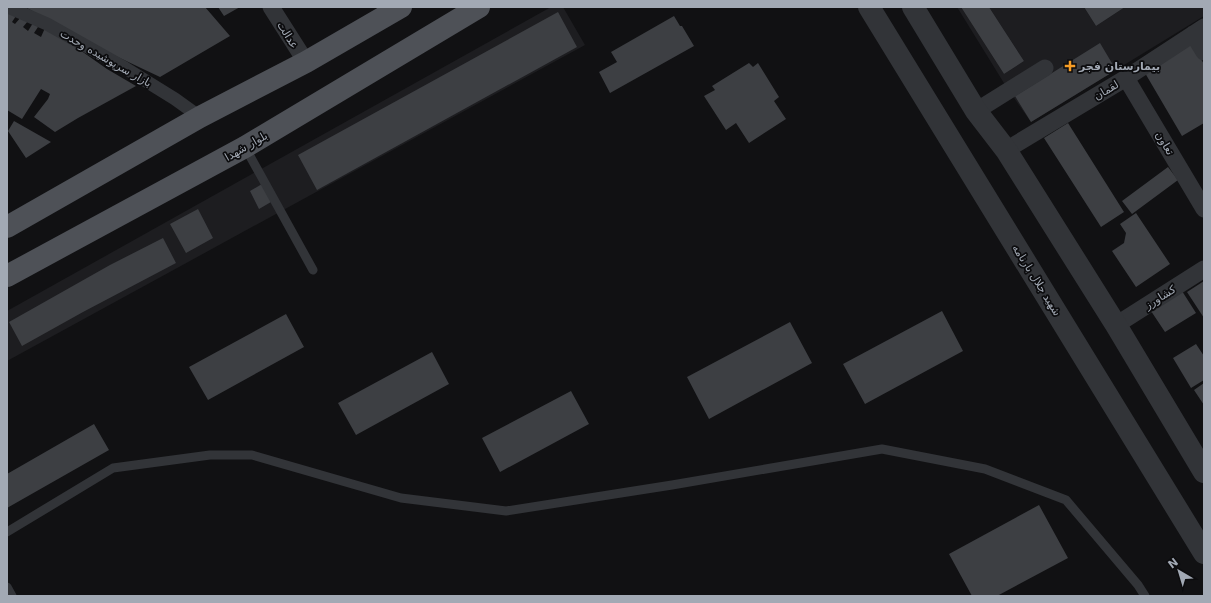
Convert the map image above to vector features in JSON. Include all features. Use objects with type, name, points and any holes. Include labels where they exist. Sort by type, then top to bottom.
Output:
[{"type":"main road","points":[[9,223],[200,117],[306,62],[401,7]]},
{"type":"main road","name":"بلوار شهدا","points":[[7,276],[245,147],[479,7]]},
{"type":"street","name":"بازار سرپوشیده وحدت","points":[[8,7],[47,24],[125,68],[175,99],[200,117]]},
{"type":"street","name":"عدالت","points":[[271,7],[306,62]]},
{"type":"street","name":"شهید جلال بارنامه","points":[[869,7],[1204,553]]},
{"type":"street","points":[[913,7],[976,111],[1006,150],[1201,462]]},
{"type":"street","points":[[1199,31],[1204,52]]},
{"type":"street","name":"لقمان","points":[[1006,150],[1126,78],[1199,31]]},
{"type":"street","points":[[976,111],[1045,68]]},
{"type":"street","name":"تعاون","points":[[1126,78],[1204,209]]},
{"type":"street","name":"کشاورز","points":[[1116,325],[1204,269]]},
{"type":"lane","points":[[245,147],[313,270]]},
{"type":"lane","points":[[7,532],[113,468],[210,455],[252,454],[401,498],[506,511],[672,486],[882,449],[985,469],[1066,500],[1138,585],[1145,596]]},
{"type":"lane","points":[[7,587],[12,596]]},
{"type":"shaded area","points":[[551,7],[563,7],[585,45],[7,361],[7,311]]},
{"type":"shaded area","name":"بیمارستان فجر","points":[[957,7],[961,7],[1004,74],[1024,61],[989,7],[1084,7],[1096,26],[1125,7],[1204,7],[1204,16],[1031,122],[1007,88]]},
{"type":"building","points":[[25,7],[205,7],[230,36],[160,77],[69,34],[49,20]]},
{"type":"building","points":[[218,7],[240,7],[224,16]]},
{"type":"building","points":[[961,7],[989,7],[1024,61],[1004,74]]},
{"type":"building","points":[[1084,7],[1125,7],[1096,26]]},
{"type":"building","points":[[7,11],[16,16],[12,22],[15,24],[21,17],[28,21],[23,27],[28,31],[33,23],[38,27],[34,33],[41,37],[45,28],[50,29],[107,69],[136,86],[55,132],[34,117],[48,99],[50,94],[41,89],[22,119],[7,110]]},
{"type":"building","points":[[558,12],[577,47],[317,190],[298,155]]},
{"type":"building","points":[[674,16],[694,46],[610,93],[599,72],[617,62],[611,52]]},
{"type":"building","points":[[1100,43],[1116,70],[1031,122],[1015,96]]},
{"type":"building","points":[[1191,43],[1204,64],[1204,123],[1182,136],[1145,73]]},
{"type":"building","points":[[749,63],[753,67],[758,63],[779,97],[774,101],[786,119],[749,143],[736,123],[726,130],[704,96],[715,90],[712,86]]},
{"type":"building","points":[[14,121],[51,142],[26,158],[8,131]]},
{"type":"building","points":[[1068,123],[1124,212],[1101,227],[1044,138]]},
{"type":"building","points":[[1168,167],[1178,180],[1132,214],[1122,201]]},
{"type":"building","points":[[262,184],[271,202],[259,209],[250,191]]},
{"type":"building","points":[[198,209],[213,238],[186,253],[170,224]]},
{"type":"building","points":[[1136,213],[1170,264],[1136,287],[1112,251],[1124,243],[1126,233],[1120,224]]},
{"type":"building","points":[[163,238],[176,263],[22,346],[9,322],[110,265]]},
{"type":"building","points":[[1204,281],[1204,318],[1187,292]]},
{"type":"building","points":[[1182,291],[1196,313],[1165,332],[1151,311]]},
{"type":"building","points":[[942,311],[963,351],[865,404],[843,364]]},
{"type":"building","points":[[286,314],[304,347],[208,400],[189,367]]},
{"type":"building","points":[[790,322],[812,363],[709,419],[687,377]]},
{"type":"building","points":[[1196,344],[1204,356],[1204,380],[1191,388],[1173,358]]},
{"type":"building","points":[[432,352],[449,384],[356,435],[338,403]]},
{"type":"building","points":[[1204,383],[1204,405],[1194,390]]},
{"type":"building","points":[[571,391],[589,424],[500,472],[482,438]]},
{"type":"building","points":[[94,424],[109,450],[7,508],[7,474]]},
{"type":"building","points":[[1039,505],[1068,558],[997,596],[972,596],[949,554]]},
{"type":"place","name":"بیمارستان فجر","points":[[1070,66]]}]
